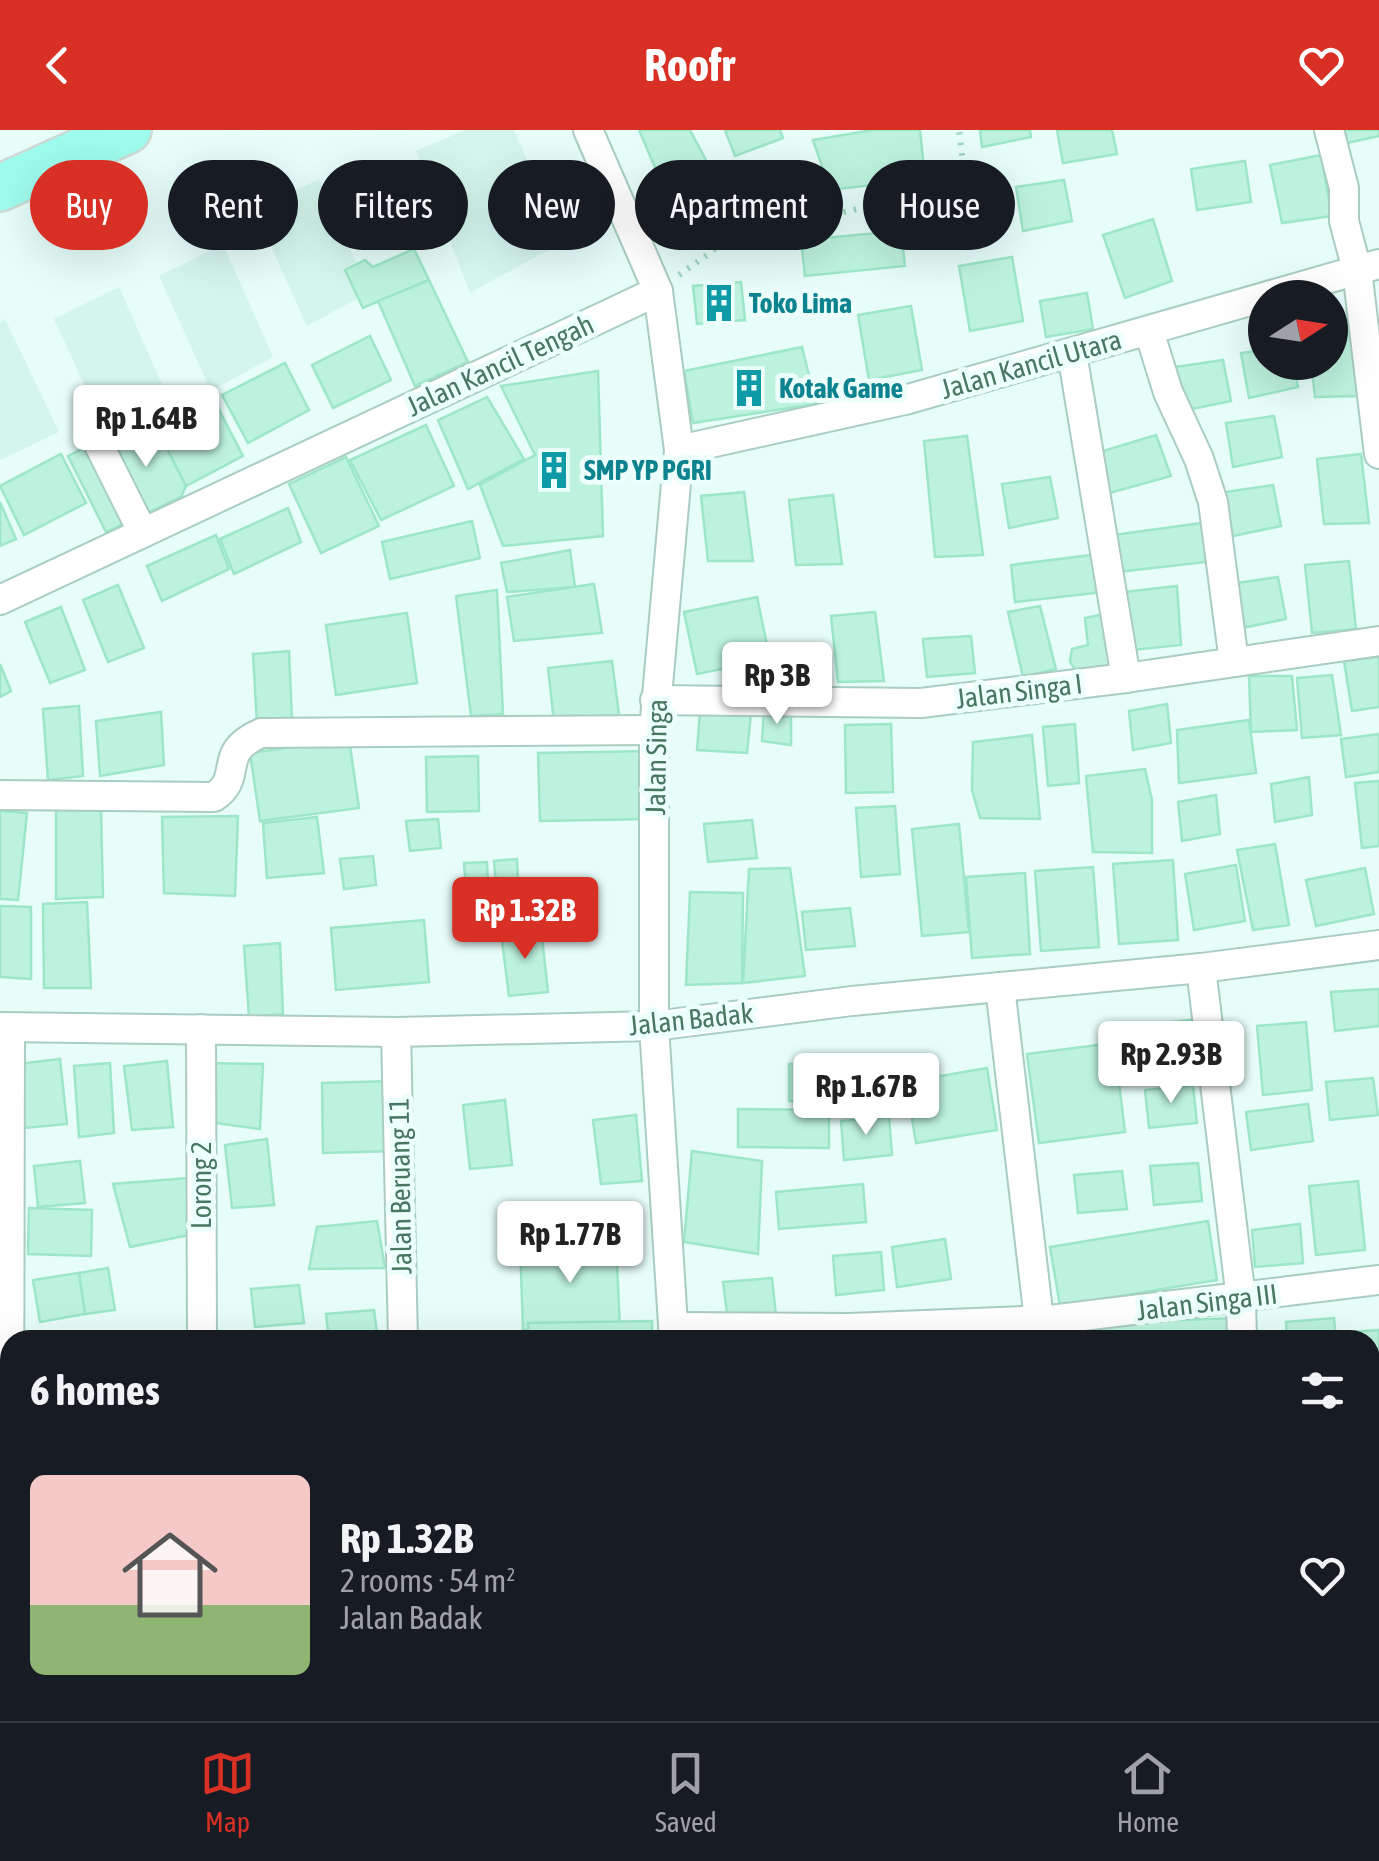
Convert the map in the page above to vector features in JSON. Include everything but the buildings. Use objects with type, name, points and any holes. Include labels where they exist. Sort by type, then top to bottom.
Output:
[{"type":"main road","points":[[0,188],[128,130]]},
{"type":"street","name":"Jalan Singa","points":[[588,130],[658,291],[679,450],[654,730],[654,1026],[674,1330]]},
{"type":"street","points":[[1329,130],[1344,188],[1344,221],[1368,267],[1379,454]]},
{"type":"street","name":"Jalan Kancil Utara","points":[[679,450],[905,400],[1368,267]]},
{"type":"street","name":"Jalan Kancil Tengah","points":[[0,600],[658,291]]},
{"type":"street","points":[[1149,331],[1168,392],[1199,459],[1213,502],[1234,662]]},
{"type":"street","points":[[1072,353],[1126,678]]},
{"type":"street","points":[[92,431],[144,533]]},
{"type":"street","name":"Jalan Singa I","points":[[656,700],[922,704],[1379,641]]},
{"type":"street","points":[[0,795],[214,797],[224,791],[234,750],[261,733],[654,730]]},
{"type":"street","name":"Jalan Badak","points":[[5,1028],[396,1032],[654,1026],[852,1000],[1201,968],[1379,946]]},
{"type":"street","points":[[1201,968],[1242,1330]]},
{"type":"street","points":[[1000,986],[1047,1327]]},
{"type":"street","points":[[5,1028],[8,1330]]},
{"type":"street","name":"Lorong 2","points":[[201,1029],[202,1330]]},
{"type":"street","name":"Jalan Beruang 11","points":[[396,1032],[403,1330]]},
{"type":"street","name":"Jalan Singa III","points":[[791,1330],[1047,1327],[1379,1280]]},
{"type":"path","points":[[658,291],[714,250],[745,235],[952,187],[964,172],[959,130]]},
{"type":"shaded area","points":[[466,130],[514,130],[527,160],[488,160],[488,250],[548,250],[470,293],[454,250],[468,250],[468,160],[419,160],[416,151]]},
{"type":"shaded area","points":[[318,180],[318,250],[350,250],[369,292],[307,326],[273,250],[298,250],[298,190]]},
{"type":"shaded area","points":[[211,250],[226,250],[273,357],[211,391],[159,276]]},
{"type":"shaded area","points":[[119,287],[169,400],[107,434],[54,319]]},
{"type":"shaded area","points":[[5,319],[59,432],[0,460],[0,322]]},
{"type":"place","name":"Toko Lima","points":[[719,303]]},
{"type":"place","name":"Kotak Game","points":[[749,388]]},
{"type":"place","name":"SMP YP PGRI","points":[[554,470]]}]
